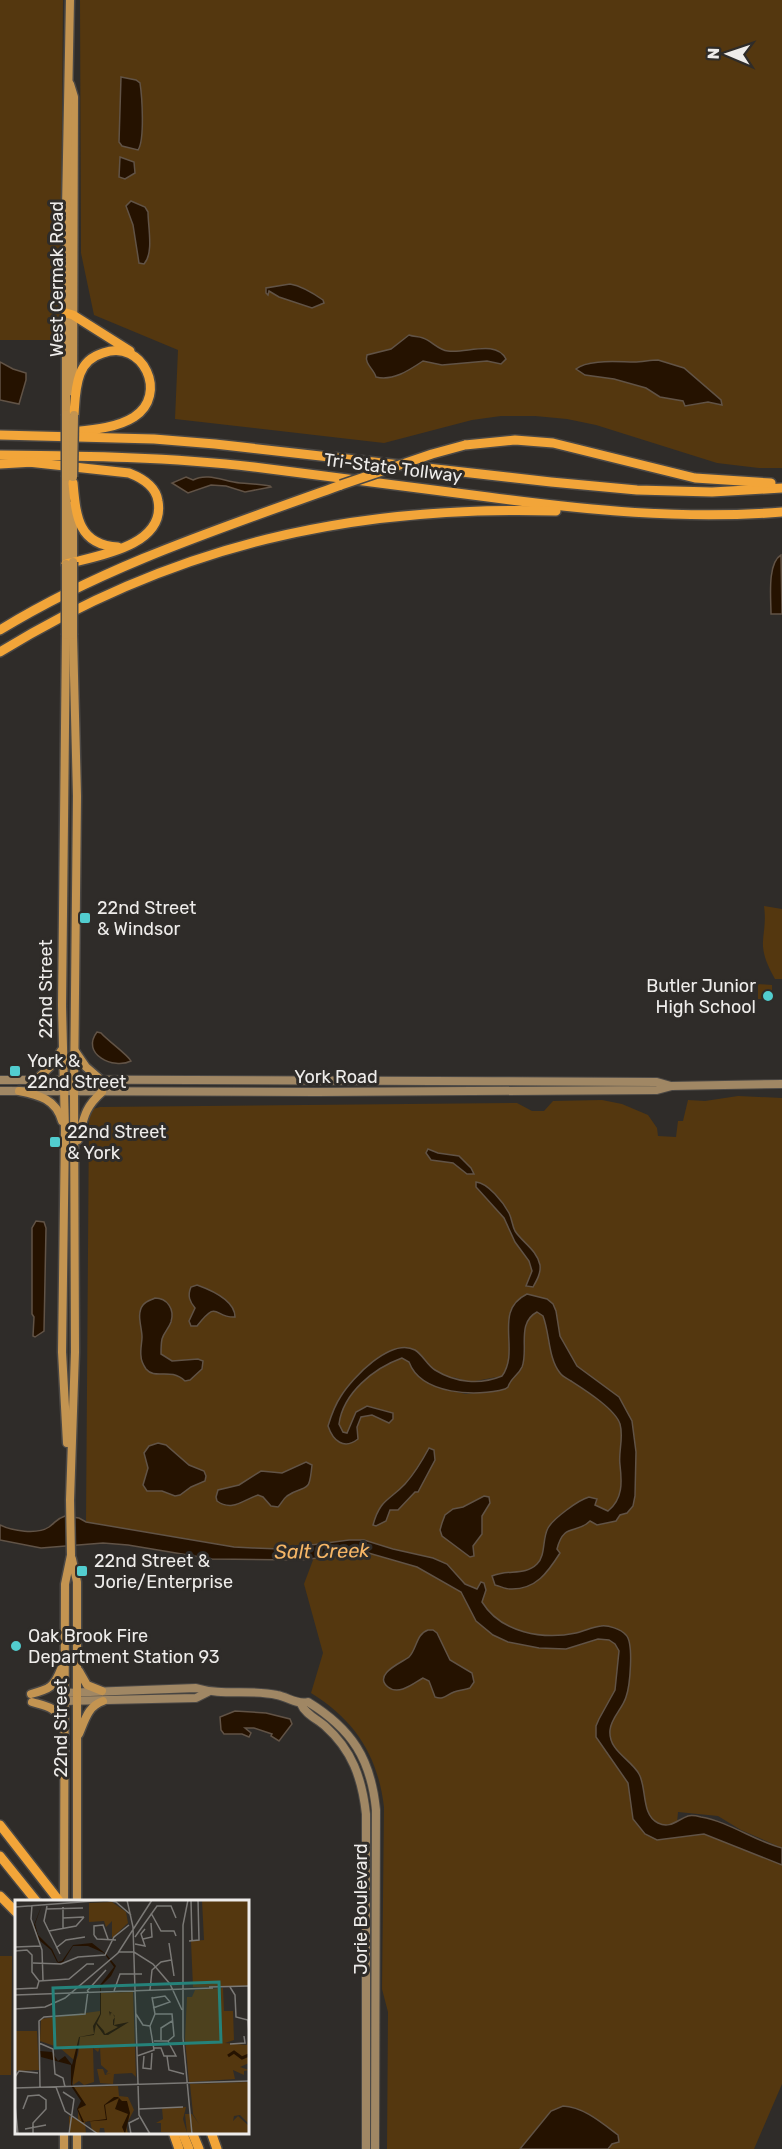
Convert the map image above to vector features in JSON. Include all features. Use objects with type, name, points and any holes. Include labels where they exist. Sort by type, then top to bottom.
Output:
[{"type":"highway","points":[[37,436],[119,424],[136,416],[148,401],[150,389],[146,367],[139,358],[69,314]]},
{"type":"highway","points":[[70,414],[86,363],[106,351],[126,351],[139,358]]},
{"type":"highway","name":"Tri-State Tollway","points":[[0,435],[154,439],[215,444],[637,490],[712,492],[782,488]]},
{"type":"highway","points":[[0,630],[108,573],[165,549],[412,460],[465,445],[515,440],[552,443],[695,478],[726,482],[782,483]]},
{"type":"highway","name":"Tri-State Tollway","points":[[0,455],[217,463],[550,505],[635,513],[711,516],[782,512]]},
{"type":"highway","points":[[0,464],[111,458]]},
{"type":"highway","points":[[28,462],[120,471],[135,475],[146,482],[156,494],[158,502],[156,522],[145,536],[124,548],[70,563]]},
{"type":"highway","points":[[71,479],[78,517],[87,536],[99,544],[124,548]]},
{"type":"highway","points":[[0,652],[69,613],[148,577],[215,553],[283,534],[353,521],[430,513],[536,511],[635,513]]},
{"type":"highway","points":[[0,1825],[60,1900]]},
{"type":"highway","points":[[0,1856],[35,1900]]},
{"type":"highway","points":[[0,1896],[15,1911]]},
{"type":"highway","points":[[173,2134],[179,2149]]},
{"type":"highway","points":[[182,2134],[189,2149]]},
{"type":"highway","points":[[192,2134],[198,2149]]},
{"type":"highway","points":[[211,2134],[217,2149]]},
{"type":"main road","name":"West Cermak Road","points":[[70,0],[70,81],[74,98],[69,314],[71,479]]},
{"type":"main road","name":"22nd Street","points":[[71,479],[62,1050],[65,1130],[62,1352],[71,1556],[77,1582],[77,1900]]},
{"type":"main road","name":"22nd Street","points":[[70,635],[77,796],[74,1051],[75,1352],[70,1500]]},
{"type":"main road","points":[[36,1080],[55,1062],[62,1050]]},
{"type":"main road","points":[[74,1051],[86,1067],[101,1080]]},
{"type":"main road","name":"York Road","points":[[0,1080],[657,1082],[672,1086]]},
{"type":"main road","name":"York Road","points":[[0,1091],[657,1090],[672,1086],[782,1084]]},
{"type":"main road","points":[[19,1091],[40,1095],[52,1103],[65,1130]]},
{"type":"main road","points":[[75,1152],[84,1113],[90,1102],[102,1092]]},
{"type":"main road","name":"22nd Street","points":[[60,1900],[65,1584],[71,1556]]},
{"type":"main road","points":[[63,1727],[59,1713],[31,1698],[55,1683],[64,1663]]},
{"type":"main road","points":[[77,1668],[87,1684],[102,1691]]},
{"type":"main road","name":"Jorie Boulevard","points":[[77,1697],[102,1691],[196,1688],[208,1692],[278,1695],[301,1704],[308,1702],[333,1718],[356,1744],[365,1762],[376,1810],[375,2149]]},
{"type":"main road","name":"Jorie Boulevard","points":[[63,1697],[103,1701],[196,1698],[208,1692]]},
{"type":"main road","points":[[77,1740],[85,1718],[94,1704],[103,1701]]},
{"type":"main road","name":"Jorie Boulevard","points":[[301,1704],[304,1710],[324,1725],[347,1750],[357,1768],[364,1793],[366,1814],[366,2149]]},
{"type":"shaded area","points":[[0,0],[63,0],[60,340],[0,340]]},
{"type":"shaded area","points":[[80,0],[782,0],[782,468],[717,463],[596,425],[535,416],[501,416],[472,420],[384,443],[175,419],[178,350],[94,315],[81,253]]},
{"type":"shaded area","points":[[764,906],[782,909],[782,979],[775,979],[765,956]]},
{"type":"shaded area","points":[[758,984],[772,985],[772,999],[758,999]]},
{"type":"shaded area","points":[[738,1096],[782,1098],[782,1848],[741,1830],[718,1816],[678,1812],[676,1835],[706,1830],[782,1861],[782,2084],[754,2149],[387,2149],[388,2012],[382,1989],[384,1807],[376,1771],[362,1741],[340,1715],[311,1693],[323,1653],[304,1584],[319,1544],[281,1549],[234,1547],[86,1522],[89,1115],[93,1109],[100,1107],[517,1103],[532,1111],[544,1111],[553,1101],[602,1100],[622,1104],[648,1115],[657,1128],[658,1136],[676,1137],[678,1121],[683,1121],[688,1100],[705,1101]],"holes":[[[527,1294],[541,1299],[527,1323],[510,1379],[500,1390],[466,1394],[447,1390],[453,1377],[470,1382],[502,1376],[509,1360],[508,1328],[512,1309]]]},
{"type":"shaded area","points":[[0,1956],[12,1956],[11,2075],[0,2075]]},
{"type":"water","points":[[121,77],[140,83],[142,128],[138,150],[122,146],[119,142]]},
{"type":"water","points":[[120,157],[134,162],[135,173],[125,179],[119,177]]},
{"type":"water","points":[[131,201],[145,207],[148,212],[150,247],[144,264],[139,263],[133,225],[126,206]]},
{"type":"water","points":[[290,284],[311,292],[324,303],[312,308],[279,297],[269,291],[268,295],[266,293],[266,288]]},
{"type":"water","points":[[409,335],[423,338],[448,351],[488,348],[501,353],[506,359],[501,364],[487,361],[442,365],[423,361],[406,372],[388,378],[376,377],[367,361],[367,355],[391,349]]},
{"type":"water","points":[[658,360],[684,368],[721,400],[722,405],[708,402],[685,406],[683,401],[660,397],[646,388],[614,379],[585,375],[576,369],[595,362]]},
{"type":"water","points":[[0,362],[26,373],[19,404],[0,400]]},
{"type":"water","points":[[186,477],[193,480],[211,477],[271,487],[245,492],[226,486],[211,485],[188,493],[172,483]]},
{"type":"water","points":[[781,555],[782,614],[771,614],[772,573]]},
{"type":"water","points":[[97,1032],[101,1033],[131,1061],[116,1063],[101,1058],[93,1047],[93,1040]]},
{"type":"water","points":[[428,1149],[459,1156],[474,1174],[467,1174],[453,1163],[431,1160],[426,1153]]},
{"type":"water","points":[[476,1182],[490,1189],[499,1199],[509,1213],[515,1231],[536,1255],[540,1268],[533,1287],[526,1286],[532,1271],[529,1261],[515,1242],[504,1218],[476,1187]]},
{"type":"water","points":[[36,1221],[44,1222],[46,1228],[44,1331],[35,1337],[33,1336],[34,1317],[32,1314],[32,1228]]},
{"type":"water","points":[[197,1285],[227,1301],[235,1317],[228,1317],[213,1311],[197,1326],[191,1326],[189,1321],[195,1308],[190,1301],[189,1293],[191,1287]]},
{"type":"water","points":[[527,1294],[547,1299],[553,1304],[560,1336],[577,1366],[619,1397],[632,1421],[636,1452],[635,1496],[633,1506],[627,1513],[620,1515],[616,1521],[597,1525],[590,1521],[563,1535],[557,1549],[560,1553],[546,1573],[534,1583],[519,1589],[506,1589],[495,1585],[492,1576],[527,1570],[537,1564],[542,1556],[548,1528],[560,1515],[589,1497],[597,1499],[595,1505],[608,1511],[619,1496],[620,1490],[620,1424],[606,1406],[560,1373],[553,1360],[543,1316],[537,1312],[527,1323],[522,1367],[505,1389],[465,1393],[437,1387],[415,1373],[409,1362],[402,1358],[381,1368],[353,1392],[339,1424],[343,1432],[347,1433],[356,1412],[367,1406],[393,1413],[393,1419],[389,1423],[372,1415],[361,1417],[357,1427],[358,1439],[348,1444],[336,1440],[328,1426],[333,1411],[346,1388],[373,1361],[395,1349],[415,1350],[435,1370],[451,1378],[485,1381],[502,1376],[509,1355],[511,1310],[517,1301]]},
{"type":"water","points":[[155,1298],[166,1302],[172,1313],[171,1322],[162,1339],[161,1354],[172,1361],[198,1359],[203,1361],[202,1369],[190,1380],[185,1381],[168,1374],[154,1374],[146,1369],[143,1363],[140,1312],[144,1304]]},
{"type":"water","points":[[158,1443],[166,1445],[189,1465],[204,1471],[205,1481],[175,1496],[162,1491],[147,1491],[143,1485],[148,1468],[144,1453],[149,1446]]},
{"type":"water","points":[[429,1448],[434,1450],[435,1460],[418,1492],[415,1492],[398,1510],[390,1510],[386,1521],[376,1526],[373,1525],[382,1505],[409,1480]]},
{"type":"water","points":[[306,1462],[312,1465],[308,1485],[287,1496],[278,1507],[271,1506],[258,1495],[233,1505],[217,1501],[218,1490],[239,1485],[261,1471],[282,1473]]},
{"type":"water","points":[[484,1496],[489,1497],[490,1503],[482,1516],[482,1534],[473,1546],[474,1556],[470,1557],[442,1536],[440,1530],[445,1515],[453,1509],[463,1507]]},
{"type":"water","name":"Salt Creek","points":[[65,1516],[79,1518],[86,1522],[234,1547],[281,1549],[364,1540],[433,1558],[447,1564],[465,1584],[477,1589],[481,1582],[484,1583],[486,1590],[482,1602],[490,1613],[500,1621],[524,1632],[563,1635],[601,1626],[618,1629],[626,1635],[630,1647],[630,1675],[624,1701],[611,1726],[610,1737],[616,1749],[639,1774],[649,1814],[662,1825],[688,1816],[712,1819],[782,1848],[782,1865],[704,1834],[657,1840],[645,1834],[633,1819],[628,1783],[596,1737],[596,1726],[615,1690],[619,1651],[609,1640],[598,1639],[566,1649],[539,1648],[508,1642],[493,1635],[476,1621],[461,1592],[417,1567],[365,1552],[301,1560],[212,1559],[128,1545],[103,1543],[41,1548],[0,1540],[0,1525],[11,1529],[38,1531],[49,1527]]},
{"type":"water","points":[[428,1630],[437,1633],[450,1660],[472,1673],[474,1682],[470,1688],[438,1698],[435,1697],[429,1681],[423,1678],[406,1688],[397,1690],[388,1687],[384,1682],[386,1673],[409,1657],[421,1635]]},
{"type":"water","points":[[235,1711],[266,1713],[290,1719],[292,1724],[279,1741],[271,1736],[272,1734],[254,1728],[245,1728],[251,1733],[249,1737],[242,1734],[224,1734],[221,1730],[220,1717]]},
{"type":"water","points":[[563,2106],[578,2109],[592,2116],[618,2135],[619,2142],[612,2144],[608,2149],[520,2149],[551,2111]]},
{"type":"place","name":"22nd Street & Windsor","points":[[85,918]]},
{"type":"place","name":"Butler Junior High School","points":[[768,996]]},
{"type":"place","name":"York & 22nd Street","points":[[15,1071]]},
{"type":"place","name":"22nd Street & York","points":[[55,1142]]},
{"type":"place","name":"22nd Street & Jorie/Enterprise","points":[[82,1571]]},
{"type":"place","name":"Oak Brook Fire Department Station 93","points":[[16,1646]]}]
